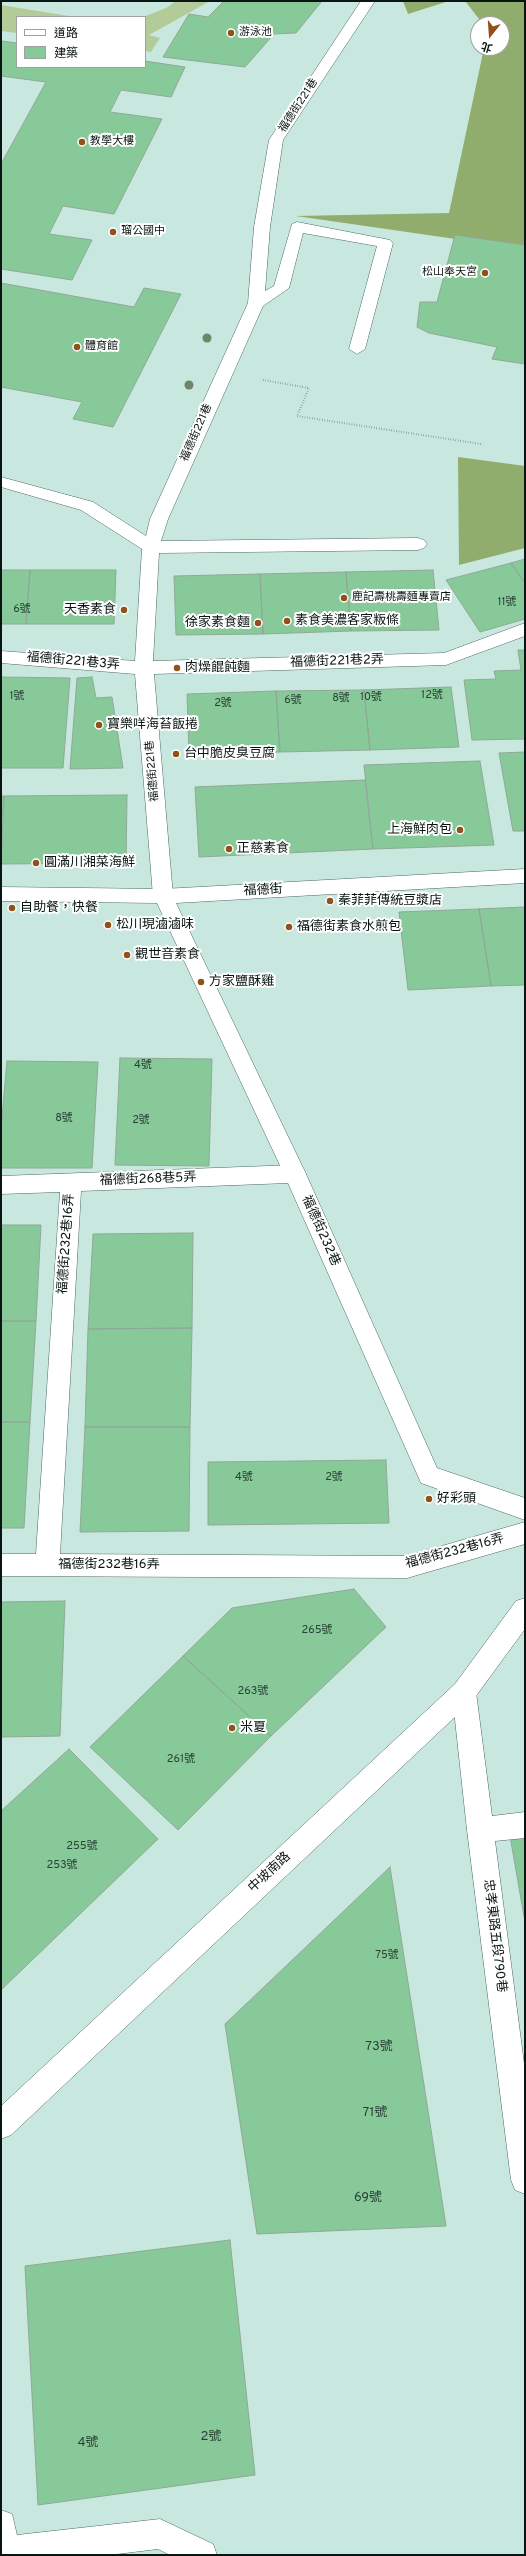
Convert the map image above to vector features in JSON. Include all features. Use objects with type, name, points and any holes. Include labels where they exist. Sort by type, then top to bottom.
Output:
[{"type":"street","name":"福德街221巷","points":[[163,896],[144,668],[151,547],[159,519],[256,303],[262,227],[276,140],[368,1]]},
{"type":"street","points":[[256,303],[281,288],[297,227],[385,243],[357,349]]},
{"type":"street","points":[[1,482],[50,494],[87,506],[151,547],[418,544]]},
{"type":"street","name":"福德街221巷2弄","points":[[144,668],[446,659],[525,629]]},
{"type":"street","name":"福德街221巷3弄","points":[[1,656],[144,668]]},
{"type":"street","name":"福德街","points":[[1,894],[163,896],[525,876]]},
{"type":"street","name":"福德街232巷","points":[[163,896],[295,1174],[429,1476],[525,1509]]},
{"type":"street","name":"福德街268巷5弄","points":[[1,1185],[295,1174]]},
{"type":"street","name":"福德街232巷16弄","points":[[71,1183],[47,1565],[407,1567],[525,1532]]},
{"type":"street","points":[[1,1565],[47,1565]]},
{"type":"street","name":"中坡南路","points":[[1,2125],[464,1692],[512,1623],[525,1609]]},
{"type":"street","name":"忠孝東路五段790巷","points":[[464,1692],[480,1830],[525,2180]]},
{"type":"street","points":[[480,1830],[525,1825]]},
{"type":"street","points":[[3,2544],[160,2534],[202,2555]]},
{"type":"path","points":[[224,373],[309,388],[297,416],[481,444]]},
{"type":"green space","points":[[176,1],[210,1],[149,35],[160,38],[151,52],[146,51],[146,16],[166,8]]},
{"type":"green space","points":[[403,1],[449,1],[408,14]]},
{"type":"green space","points":[[465,1],[525,1],[525,249],[296,216],[449,213],[482,56],[510,56],[510,16],[477,16]]},
{"type":"green space","points":[[1,5],[69,16],[16,16],[16,33],[1,31]]},
{"type":"green space","points":[[458,457],[525,466],[525,548],[459,565]]},
{"type":"building","name":"游泳池","points":[[224,1],[322,1],[296,33],[274,34],[245,67],[163,57],[189,14],[208,17]]},
{"type":"building","name":"教學大樓","points":[[1,41],[16,43],[16,68],[146,68],[146,61],[185,67],[171,97],[121,90],[110,112],[162,119],[114,214],[63,206],[49,234],[92,240],[72,280],[1,269],[1,164],[46,82],[1,76]]},
{"type":"building","name":"松山奉天宮","points":[[455,235],[525,245],[525,364],[492,359],[497,347],[429,333],[417,327],[420,302],[437,302]]},
{"type":"building","name":"體育館","points":[[1,283],[134,307],[144,288],[181,294],[113,427],[73,419],[82,402],[1,387]]},
{"type":"building","points":[[525,559],[525,583],[511,563]]},
{"type":"building","points":[[511,563],[525,583],[525,619],[480,632],[446,580]]},
{"type":"building","points":[[1,570],[30,570],[26,624],[1,624]]},
{"type":"building","points":[[30,570],[116,570],[114,624],[26,624]]},
{"type":"building","points":[[433,570],[439,630],[351,631],[346,572]]},
{"type":"building","points":[[346,572],[351,631],[263,634],[260,574]]},
{"type":"building","points":[[260,574],[263,634],[176,635],[174,576]]},
{"type":"building","points":[[518,650],[525,650],[525,739],[472,740],[464,680],[496,679],[494,671],[521,670]]},
{"type":"building","points":[[1,677],[70,678],[63,768],[1,768]]},
{"type":"building","points":[[92,677],[96,698],[112,697],[123,768],[70,769],[77,678]]},
{"type":"building","points":[[451,687],[459,747],[370,750],[364,690]]},
{"type":"building","points":[[364,690],[370,750],[280,752],[276,691]]},
{"type":"building","points":[[276,691],[280,752],[189,755],[187,694]]},
{"type":"building","points":[[525,752],[525,831],[513,831],[499,753]]},
{"type":"building","points":[[480,761],[494,845],[373,849],[364,765]]},
{"type":"building","points":[[365,780],[373,849],[199,857],[195,787]]},
{"type":"building","points":[[127,795],[126,863],[1,864],[4,796]]},
{"type":"building","points":[[1,796],[4,796],[1,831]]},
{"type":"building","points":[[525,907],[525,985],[491,986],[479,909]]},
{"type":"building","points":[[479,909],[491,986],[408,990],[399,912]]},
{"type":"building","points":[[120,1058],[212,1059],[209,1166],[115,1165]]},
{"type":"building","points":[[7,1061],[98,1062],[92,1168],[1,1168],[1,1128]]},
{"type":"building","points":[[1,1225],[41,1225],[36,1321],[1,1321]]},
{"type":"building","points":[[193,1233],[192,1328],[88,1329],[93,1234]]},
{"type":"building","points":[[1,1321],[36,1321],[30,1422],[1,1422]]},
{"type":"building","points":[[192,1328],[190,1427],[85,1427],[88,1329]]},
{"type":"building","points":[[1,1422],[30,1422],[24,1528],[1,1528]]},
{"type":"building","points":[[85,1427],[190,1427],[189,1531],[80,1532]]},
{"type":"building","points":[[386,1460],[389,1523],[208,1525],[208,1462]]},
{"type":"building","points":[[354,1589],[386,1627],[271,1736],[183,1656],[232,1608]]},
{"type":"building","points":[[65,1601],[60,1736],[1,1737],[1,1602]]},
{"type":"building","points":[[183,1656],[271,1736],[178,1830],[90,1747]]},
{"type":"building","points":[[69,1749],[158,1839],[1,1990],[1,1811]]},
{"type":"building","points":[[525,1834],[525,1922],[510,1836]]},
{"type":"building","points":[[390,1867],[446,2226],[257,2234],[225,2024]]},
{"type":"building","points":[[230,2240],[255,2475],[38,2505],[25,2266]]},
{"type":"place","name":"游泳池","points":[[231,33]]},
{"type":"place","name":"教學大樓","points":[[82,142]]},
{"type":"place","name":"瑠公國中","points":[[113,232]]},
{"type":"place","name":"松山奉天宮","points":[[485,273]]},
{"type":"place","name":"體育館","points":[[77,347]]},
{"type":"place","name":"鹿記壽桃壽麵專賣店","points":[[344,598]]},
{"type":"place","name":"天香素食","points":[[124,610]]},
{"type":"place","name":"素食美濃客家粄條","points":[[287,621]]},
{"type":"place","name":"徐家素食麵","points":[[258,623]]},
{"type":"place","name":"肉燥餛飩麵","points":[[177,668]]},
{"type":"place","name":"寶樂咩海苔飯捲","points":[[99,725]]},
{"type":"place","name":"台中脆皮臭豆腐","points":[[176,754]]},
{"type":"place","name":"上海鮮肉包","points":[[460,830]]},
{"type":"place","name":"正慈素食","points":[[229,849]]},
{"type":"place","name":"圓滿川湘菜海鮮","points":[[36,863]]},
{"type":"place","name":"秦菲菲傳統豆漿店","points":[[330,901]]},
{"type":"place","name":"自助餐，快餐","points":[[12,908]]},
{"type":"place","name":"松川現滷滷味","points":[[108,925]]},
{"type":"place","name":"福德街素食水煎包","points":[[289,927]]},
{"type":"place","name":"觀世音素食","points":[[127,955]]},
{"type":"place","name":"方家鹽酥雞","points":[[201,982]]},
{"type":"place","name":"好彩頭","points":[[429,1499]]},
{"type":"place","name":"米夏","points":[[232,1728]]}]
